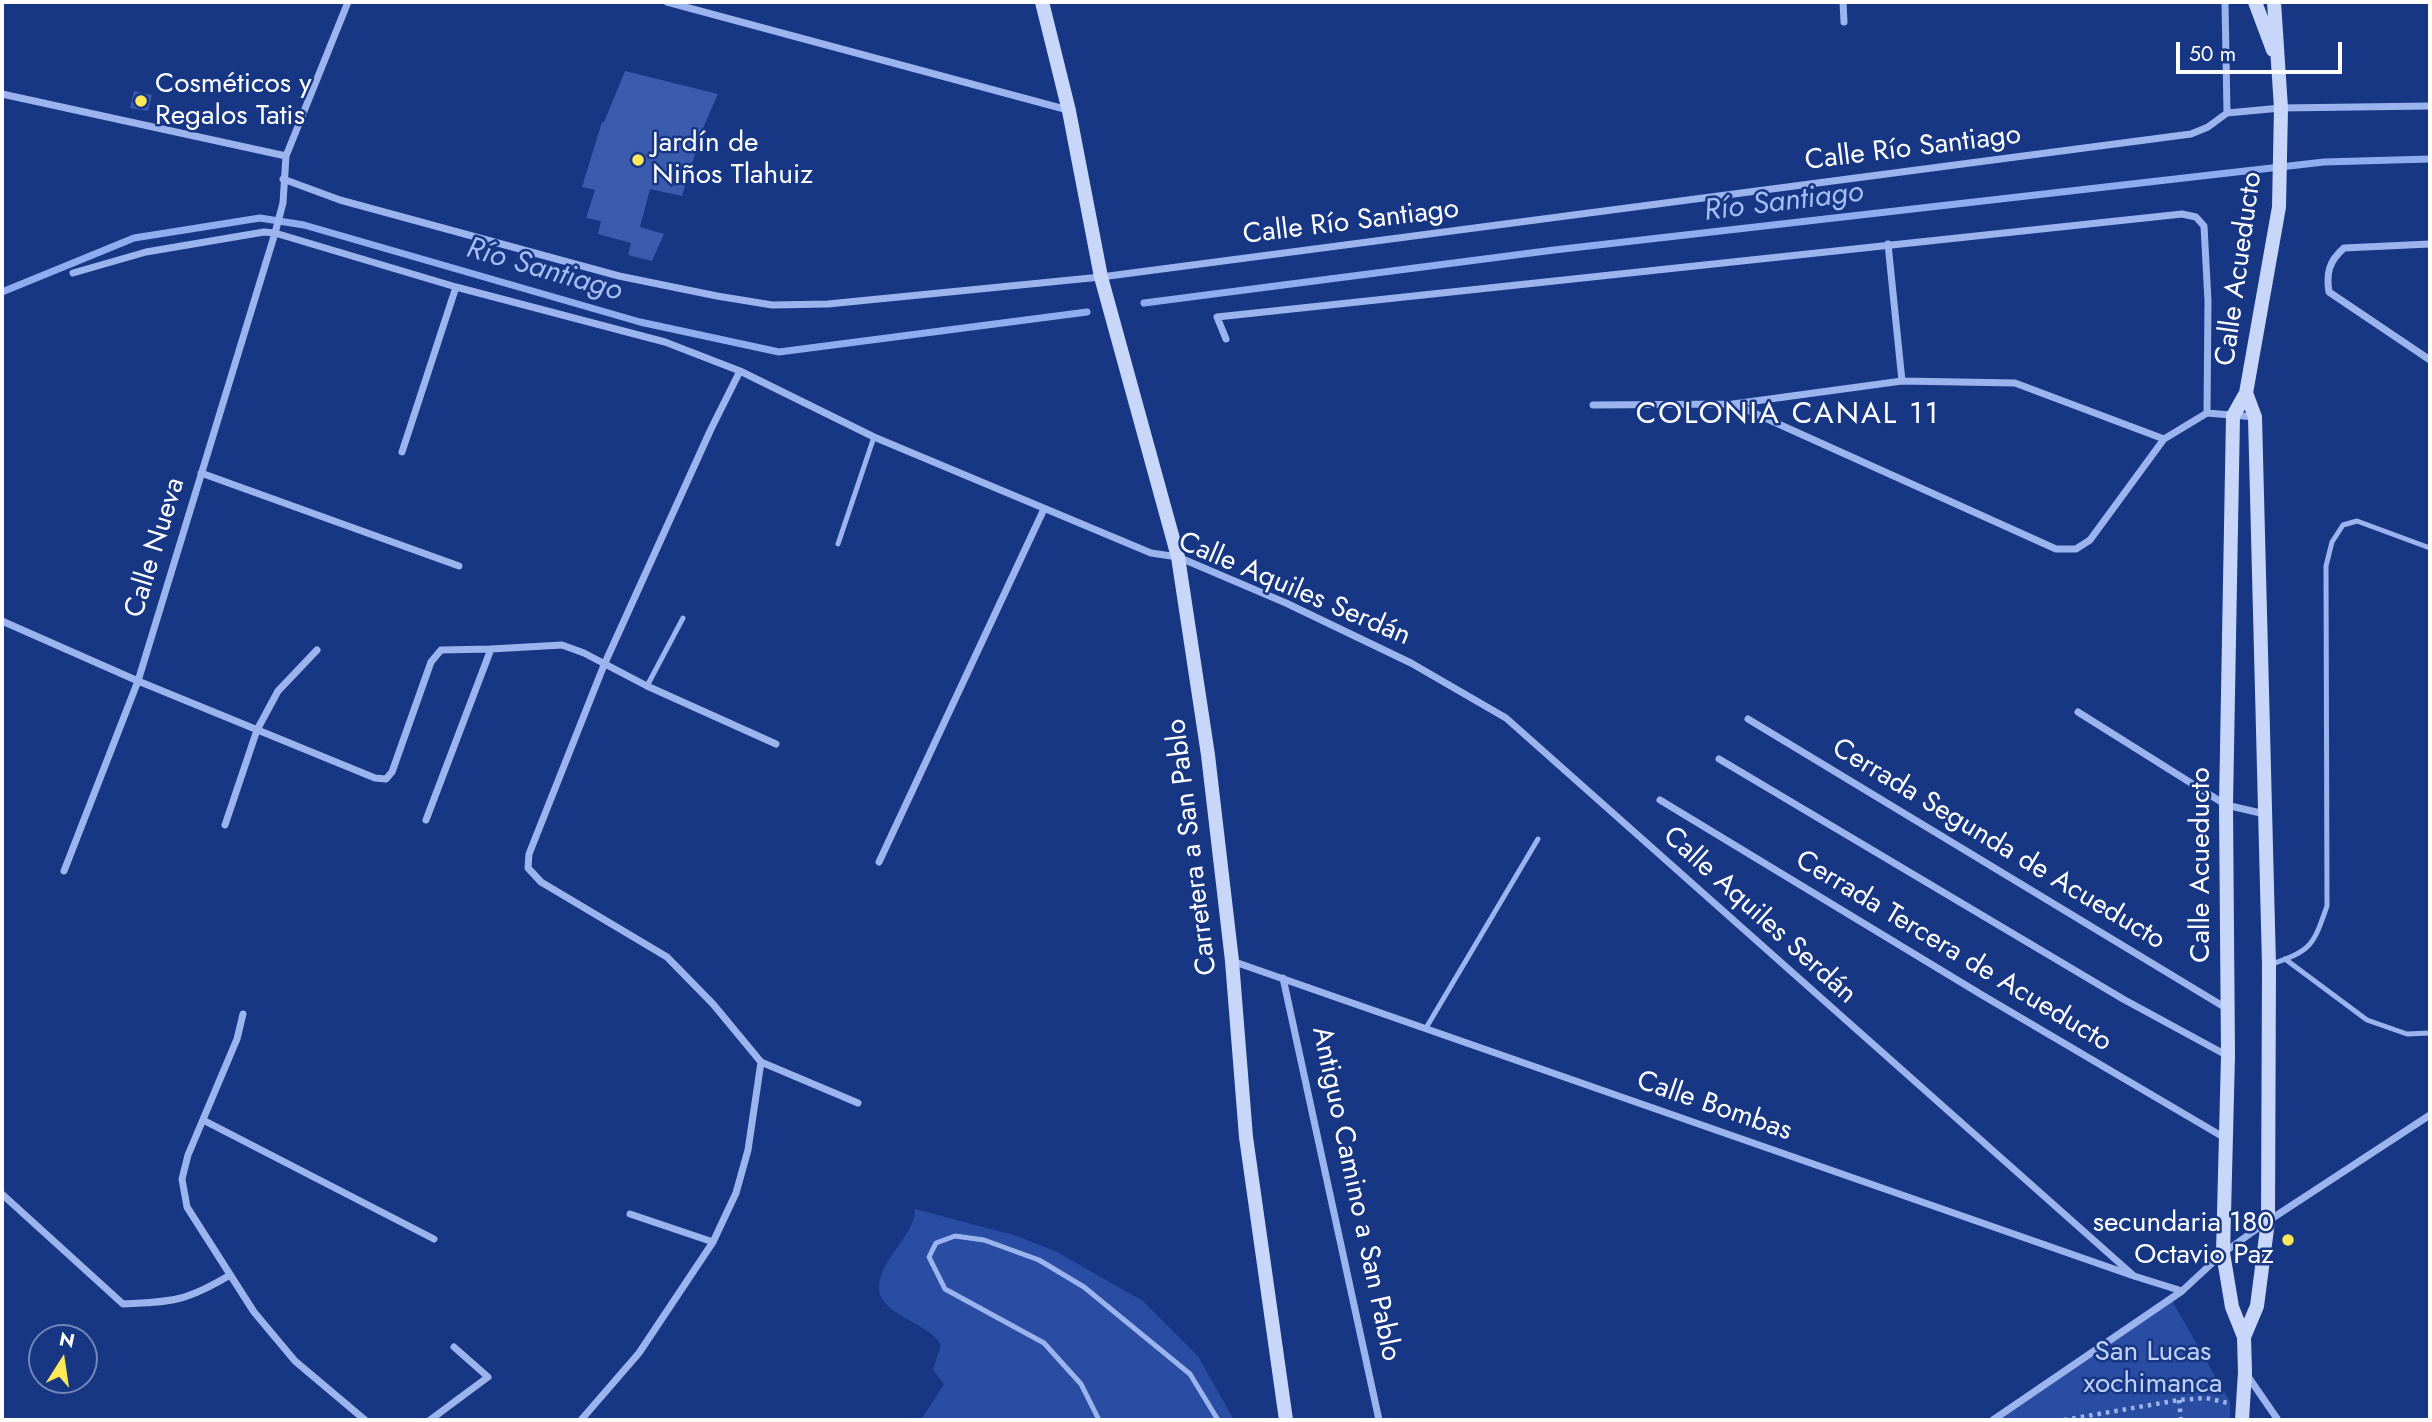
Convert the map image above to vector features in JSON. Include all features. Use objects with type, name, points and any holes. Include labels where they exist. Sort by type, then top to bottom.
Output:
[{"type":"street","name":"Calle Nueva","points":[[64,872],[138,681],[276,231],[283,203],[286,156],[348,2]]},
{"type":"street","points":[[667,2],[1069,111]]},
{"type":"street","points":[[1042,2],[1069,111],[1101,277]]},
{"type":"street","points":[[1843,2],[1844,22]]},
{"type":"street","points":[[2225,2],[2227,113]]},
{"type":"street","name":"Calle Acueducto","points":[[2255,2],[2279,67]]},
{"type":"street","name":"Calle Acueducto","points":[[2242,1414],[2244,1337],[2232,1307],[2223,1253],[2228,1056],[2226,805],[2233,416],[2246,393],[2279,207],[2281,108],[2274,2]]},
{"type":"street","points":[[2,94],[286,156]]},
{"type":"street","name":"Calle Río Santiago","points":[[283,179],[340,200],[619,276],[772,305],[828,304],[1101,277],[2191,134],[2208,127],[2227,113],[2281,108],[2430,106]]},
{"type":"street","points":[[1227,339],[1217,317],[2182,214],[2196,218],[2204,226],[2208,301],[2207,413]]},
{"type":"street","points":[[73,273],[146,252],[276,231]]},
{"type":"street","name":"Calle Aquiles Serdán","points":[[276,231],[456,287],[665,342],[740,371],[874,437],[1044,509],[1151,553],[1178,557],[1286,603],[1411,663],[1506,718],[2134,1276]]},
{"type":"street","points":[[1888,244],[1902,381]]},
{"type":"street","points":[[2430,244],[2344,248],[2333,257],[2326,275],[2329,292],[2430,360]]},
{"type":"street","name":"Carretera a San Pablo","points":[[1101,277],[1178,557],[1208,755],[1232,961],[1246,1137],[1286,1420]]},
{"type":"street","points":[[402,452],[456,287]]},
{"type":"street","points":[[740,371],[604,665],[529,854],[528,868],[541,882],[667,957],[713,1004],[761,1062],[858,1103]]},
{"type":"street","points":[[1593,405],[1733,404],[1902,381],[2015,383],[2164,439]]},
{"type":"street","name":"Calle Acueducto","points":[[2244,1337],[2257,1306],[2268,1221],[2269,965],[2255,417],[2246,393]]},
{"type":"street","points":[[1733,404],[2056,548],[2076,549],[2090,540],[2164,439],[2207,413],[2255,417]]},
{"type":"street","points":[[201,472],[459,566]]},
{"type":"street","points":[[879,862],[1044,509]]},
{"type":"street","points":[[2,621],[138,681],[375,778],[386,779],[393,772],[436,654],[441,650],[562,645],[776,744]]},
{"type":"street","points":[[426,820],[491,649]]},
{"type":"street","points":[[225,825],[257,730],[278,691],[317,650]]},
{"type":"street","points":[[2078,712],[2226,805],[2265,814]]},
{"type":"street","name":"Cerrada Segunda de Acueducto","points":[[1748,719],[2226,1008]]},
{"type":"street","points":[[1719,759],[2123,999],[2228,1056]]},
{"type":"street","name":"Cerrada Tercera de Acueducto","points":[[1660,800],[2225,1138]]},
{"type":"street","name":"Calle Bombas","points":[[1232,961],[2182,1291]]},
{"type":"street","name":"Antiguo Camino a San Pablo","points":[[1283,978],[1379,1420]]},
{"type":"street","points":[[243,1014],[237,1039],[188,1155],[182,1179],[187,1207],[254,1312],[295,1361],[365,1420]]},
{"type":"street","points":[[581,1420],[639,1353],[713,1242],[736,1193],[748,1150],[761,1062]]},
{"type":"street","points":[[1993,1420],[2182,1291],[2223,1253],[2268,1221],[2430,1115]]},
{"type":"street","points":[[203,1120],[434,1239]]},
{"type":"street","points":[[2,1194],[123,1304],[171,1302],[202,1292],[230,1275]]},
{"type":"street","points":[[630,1214],[713,1242]]},
{"type":"street","points":[[430,1420],[488,1377],[454,1347]]},
{"type":"street","points":[[2245,1372],[2278,1420]]},
{"type":"lane","points":[[838,544],[874,437]]},
{"type":"lane","points":[[2269,965],[2305,951],[2317,933],[2327,906],[2326,566],[2333,542],[2343,525],[2357,521],[2430,548]]},
{"type":"lane","points":[[647,686],[683,618]]},
{"type":"lane","points":[[1426,1028],[1538,839]]},
{"type":"lane","points":[[2285,960],[2367,1020],[2407,1034],[2430,1033]]},
{"type":"lane","points":[[1100,1420],[1081,1384],[1044,1343],[945,1289],[929,1257],[936,1243],[955,1236],[984,1240],[1039,1260],[1084,1287],[1190,1374],[1218,1420]]},
{"type":"path","points":[[2064,1420],[2179,1400],[2206,1398],[2242,1414]]},
{"type":"path","points":[[2179,1400],[2181,1420]]},
{"type":"green space","points":[[915,1209],[1017,1236],[1055,1251],[1143,1301],[1198,1356],[1234,1420],[921,1420],[944,1384],[933,1370],[941,1345],[926,1330],[887,1305],[879,1288],[885,1267],[909,1229]]},
{"type":"green space","name":"San Lucas xochimanca","points":[[2170,1297],[2230,1402],[2230,1420],[1986,1420]]},
{"type":"building","name":"Jardín de Niños Tlahuiz","points":[[625,71],[718,94],[703,128],[682,196],[650,189],[640,227],[664,234],[652,261],[628,255],[631,243],[598,234],[601,221],[586,218],[595,190],[582,187],[602,122]]},
{"type":"building","name":"Cosméticos y Regalos Tatis","points":[[134,91],[152,95],[148,111],[130,108]]},
{"type":"waterway","name":"Río Santiago","points":[[1144,303],[1554,250],[2324,162],[2430,159]]},
{"type":"waterway","name":"Río Santiago","points":[[2,292],[134,238],[260,218],[304,225],[640,322],[779,352],[1087,312]]},
{"type":"place","name":"Cosméticos y Regalos Tatis","points":[[141,101]]},
{"type":"place","name":"Jardín de Niños Tlahuiz","points":[[638,160]]},
{"type":"place","name":"secundaria 180 Octavio Paz","points":[[2288,1240]]},
{"type":"district","name":"COLONIA CANAL 11","points":[[1788,416]]}]
